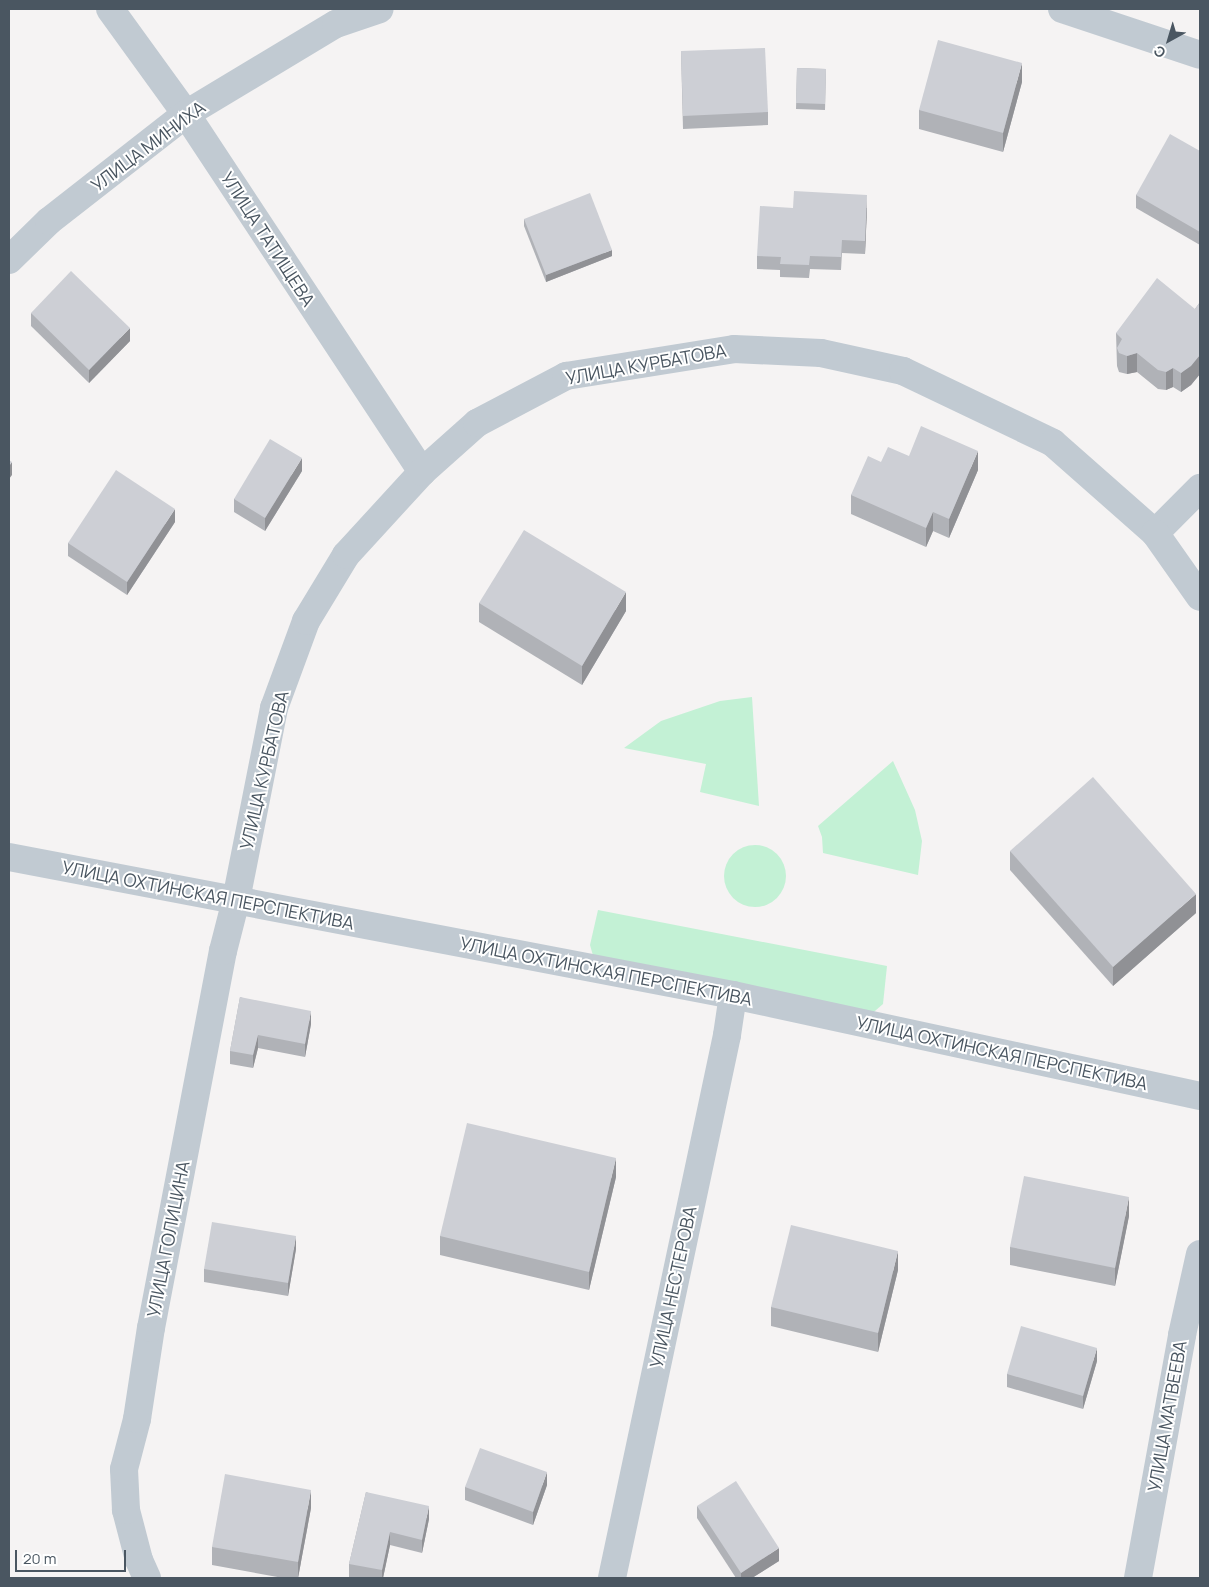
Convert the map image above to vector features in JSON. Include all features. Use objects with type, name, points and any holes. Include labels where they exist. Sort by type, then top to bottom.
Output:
[{"type":"street","name":"УЛИЦА ТАТИЩЕВА","points":[[110,9],[186,114],[422,472]]},
{"type":"street","name":"УЛИЦА МИНИХА","points":[[9,260],[49,221],[186,114],[336,24],[380,9]]},
{"type":"street","points":[[1062,9],[1200,54]]},
{"type":"street","name":"УЛИЦА КУРБАТОВА","points":[[236,900],[274,708],[306,621],[346,555],[422,472],[477,423],[566,376],[734,348],[821,352],[903,370],[1053,443],[1155,533],[1200,597]]},
{"type":"street","points":[[1155,533],[1200,488]]},
{"type":"street","name":"УЛИЦА ОХТИНСКАЯ ПЕРСПЕКТИВА","points":[[9,857],[733,995],[1200,1096]]},
{"type":"street","name":"УЛИЦА ГОЛИЦИНА","points":[[147,1578],[139,1560],[126,1510],[124,1469],[137,1419],[151,1328],[224,951],[236,900]]},
{"type":"street","name":"УЛИЦА НЕСТЕРОВА","points":[[612,1578],[727,1035],[733,995]]},
{"type":"street","name":"УЛИЦА МАТВЕЕВА","points":[[1138,1578],[1182,1335],[1200,1254]]},
{"type":"green space","points":[[752,697],[759,806],[700,792],[706,764],[624,748],[661,721],[720,701]]},
{"type":"green space","points":[[893,761],[915,810],[922,841],[918,875],[823,853],[822,837],[818,826]]},
{"type":"green space","points":[[749,845],[761,845],[777,854],[784,864],[786,876],[784,888],[777,898],[761,907],[749,907],[738,902],[729,893],[724,882],[724,870],[729,859],[738,850]]},
{"type":"green space","points":[[598,910],[887,966],[883,1004],[868,1017],[594,959],[590,945]]},
{"type":"building","points":[[938,40],[1022,63],[1003,133],[919,110]]},
{"type":"building","points":[[765,48],[768,112],[683,116],[681,51]]},
{"type":"building","points":[[797,68],[826,69],[825,104],[796,103]]},
{"type":"building","points":[[1170,134],[1200,151],[1200,232],[1136,195]]},
{"type":"building","points":[[794,191],[867,195],[865,241],[842,240],[841,257],[810,256],[809,265],[780,264],[781,257],[757,256],[760,206],[793,208]]},
{"type":"building","points":[[590,193],[612,250],[546,275],[524,219]]},
{"type":"building","points":[[71,271],[130,328],[89,370],[31,313]]},
{"type":"building","points":[[1157,278],[1195,309],[1200,302],[1200,355],[1191,366],[1181,373],[1173,368],[1166,372],[1158,370],[1137,353],[1127,356],[1119,353],[1117,348],[1122,339],[1116,333]]},
{"type":"building","points":[[921,426],[978,451],[949,519],[933,512],[926,528],[851,495],[868,456],[881,462],[888,447],[909,456]]},
{"type":"building","points":[[270,439],[302,458],[265,518],[234,499]]},
{"type":"building","points":[[116,470],[175,509],[127,582],[68,543]]},
{"type":"building","points":[[524,530],[626,592],[582,666],[479,603]]},
{"type":"building","points":[[1093,777],[1196,894],[1113,967],[1010,851]]},
{"type":"building","points":[[240,997],[311,1011],[305,1044],[258,1035],[253,1055],[230,1051]]},
{"type":"building","points":[[467,1123],[616,1158],[589,1272],[440,1236]]},
{"type":"building","points":[[1024,1176],[1129,1197],[1115,1268],[1010,1247]]},
{"type":"building","points":[[212,1222],[296,1236],[288,1283],[204,1269]]},
{"type":"building","points":[[791,1225],[898,1251],[878,1333],[771,1307]]},
{"type":"building","points":[[1021,1326],[1097,1348],[1083,1396],[1007,1374]]},
{"type":"building","points":[[480,1448],[547,1472],[533,1512],[465,1487]]},
{"type":"building","points":[[225,1474],[311,1490],[298,1562],[212,1547]]},
{"type":"building","points":[[736,1481],[779,1548],[741,1573],[697,1506]]},
{"type":"building","points":[[366,1492],[429,1506],[422,1540],[390,1532],[382,1570],[349,1564]]}]
